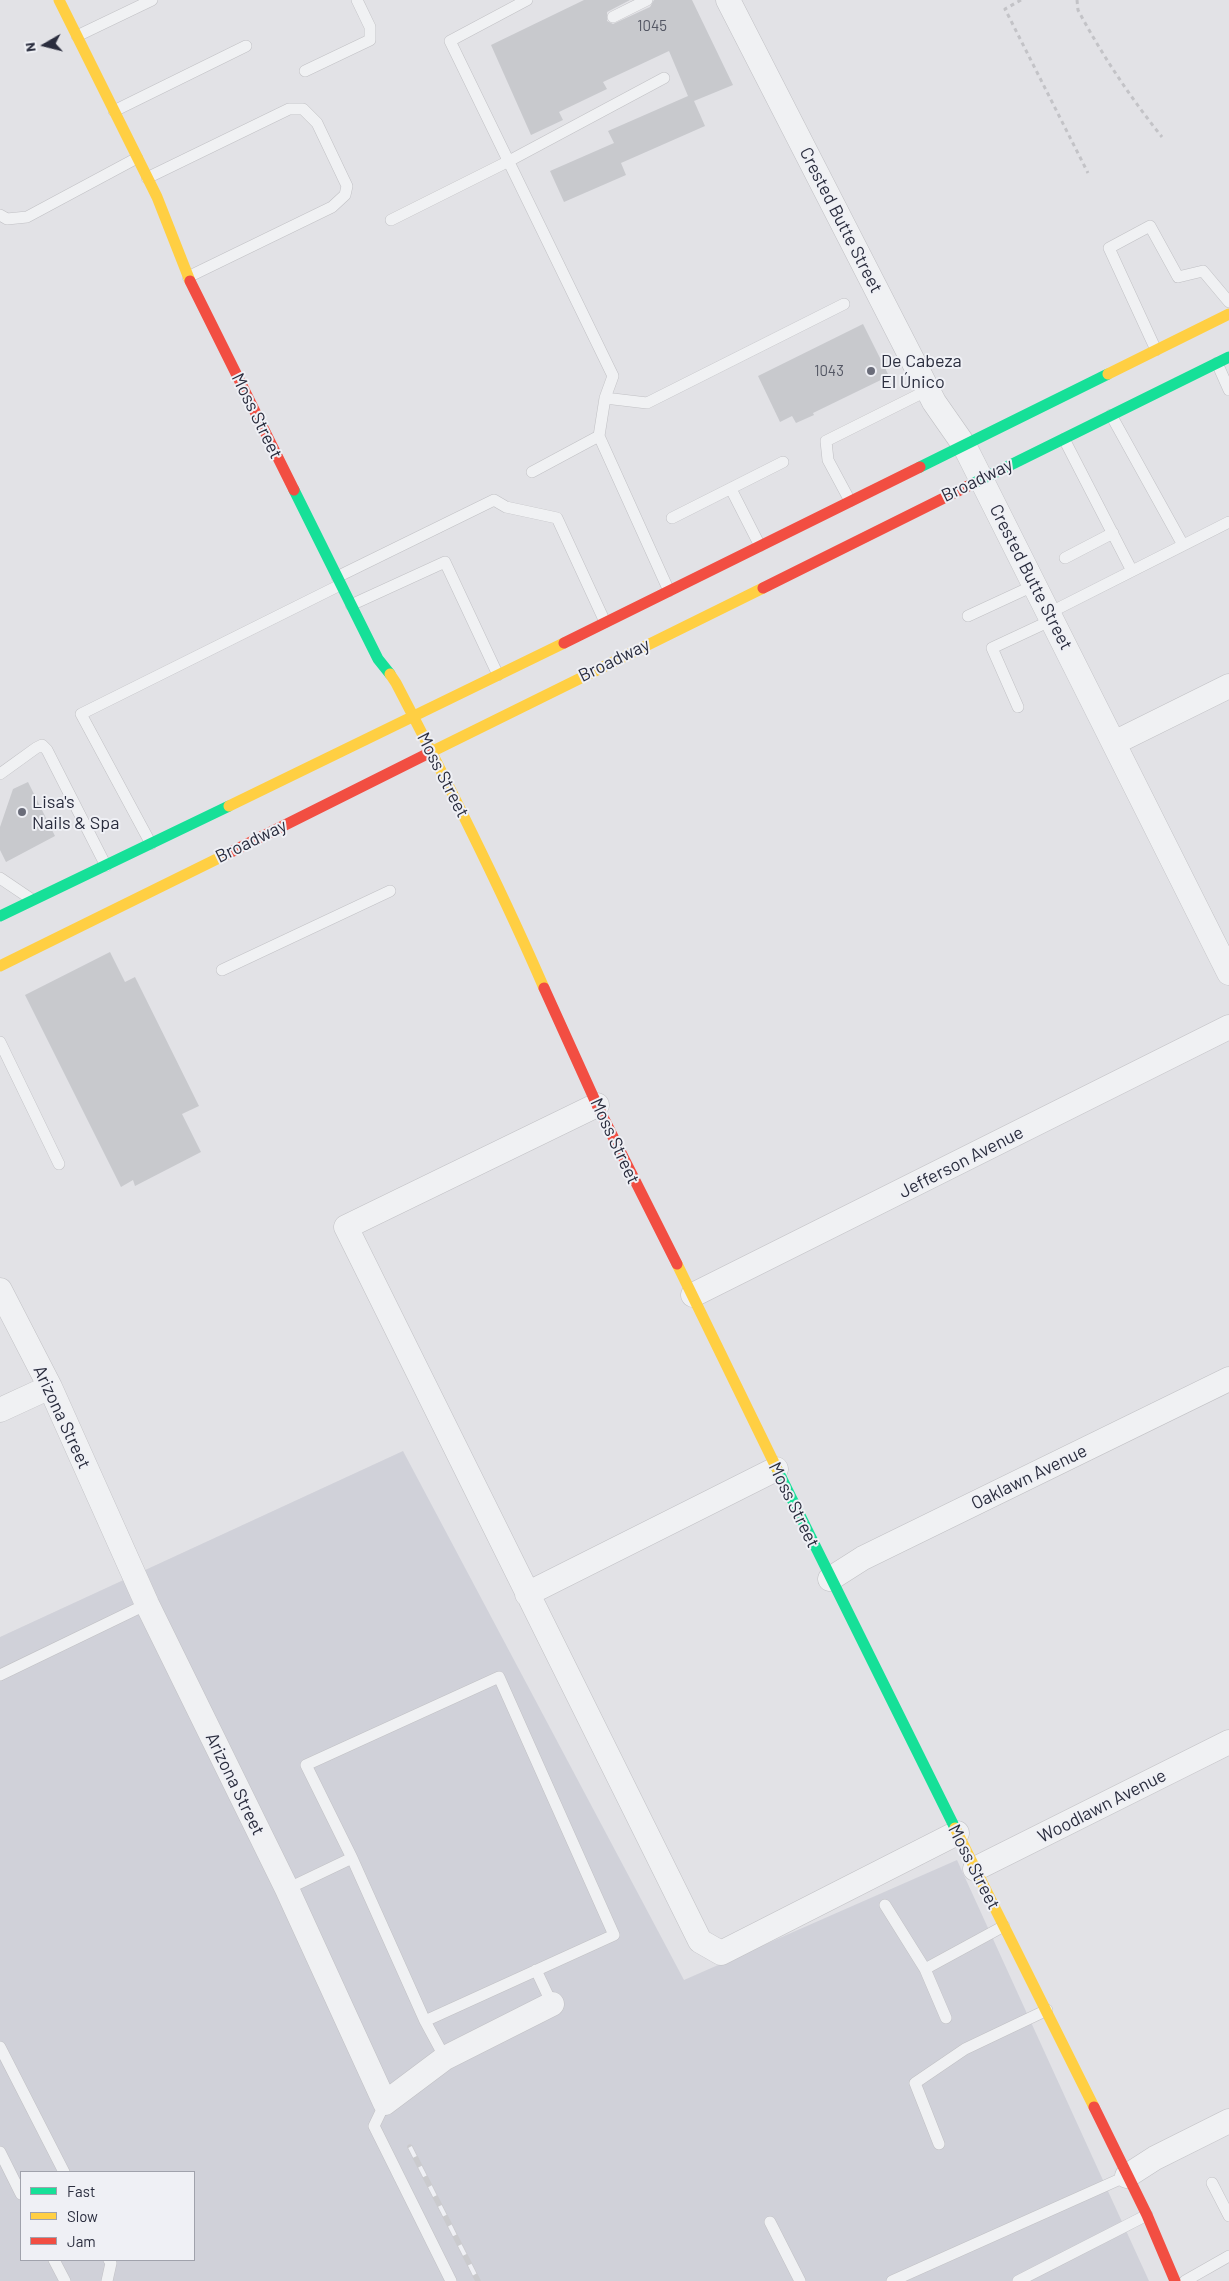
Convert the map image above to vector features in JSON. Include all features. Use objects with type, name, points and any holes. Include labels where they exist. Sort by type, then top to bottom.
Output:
[{"type":"main road","name":"Moss Street","points":[[60,0],[147,178],[188,276],[378,659],[396,683],[463,812],[519,930],[597,1105],[693,1295],[830,1579],[1148,2215],[1175,2281]]},
{"type":"main road","name":"Broadway","points":[[0,916],[413,717],[1229,314]]},
{"type":"main road","name":"Broadway","points":[[0,966],[981,478],[1229,357]]},
{"type":"street","name":"Crested Butte Street","points":[[728,0],[934,402],[964,445],[981,478],[1229,973]]},
{"type":"street","points":[[1114,743],[1229,686]]},
{"type":"street","name":"Jefferson Avenue","points":[[693,1295],[1229,1027]]},
{"type":"street","points":[[597,1105],[346,1227],[527,1594],[700,1941],[720,1953],[957,1833]]},
{"type":"street","name":"Arizona Street","points":[[0,1290],[50,1386],[147,1604],[287,1889],[385,2103]]},
{"type":"street","name":"Oaklawn Avenue","points":[[830,1579],[863,1558],[1229,1379]]},
{"type":"street","points":[[0,1410],[50,1386]]},
{"type":"street","points":[[527,1594],[776,1469]]},
{"type":"street","name":"Woodlawn Avenue","points":[[975,1869],[1229,1742]]},
{"type":"street","points":[[385,2103],[445,2058],[552,2004]]},
{"type":"street","points":[[1127,2176],[1155,2158],[1229,2121]]},
{"type":"lane","points":[[77,36],[152,0]]},
{"type":"lane","points":[[304,71],[370,40],[370,27],[357,0]]},
{"type":"lane","points":[[527,0],[450,41],[613,376],[605,398],[599,436],[669,591]]},
{"type":"lane","points":[[613,17],[647,0]]},
{"type":"lane","points":[[114,110],[246,46]]},
{"type":"lane","points":[[391,220],[509,161],[664,78]]},
{"type":"lane","points":[[147,178],[289,109],[303,109],[317,123],[347,186],[345,195],[332,208],[188,276]]},
{"type":"lane","points":[[0,215],[7,219],[27,217],[137,158]]},
{"type":"lane","points":[[1156,350],[1109,248],[1150,226],[1178,277],[1203,271],[1229,302]]},
{"type":"lane","points":[[605,398],[647,403],[844,304]]},
{"type":"lane","points":[[1217,363],[1229,390]]},
{"type":"lane","points":[[850,501],[828,460],[826,441],[928,390]]},
{"type":"lane","points":[[1111,415],[1183,545]]},
{"type":"lane","points":[[532,472],[599,436]]},
{"type":"lane","points":[[1064,438],[1132,570]]},
{"type":"lane","points":[[672,518],[783,462]]},
{"type":"lane","points":[[731,488],[760,546]]},
{"type":"lane","points":[[151,844],[81,714],[494,500],[506,507],[557,518],[605,622]]},
{"type":"lane","points":[[1018,707],[992,648],[1132,570],[1229,522]]},
{"type":"lane","points":[[1064,558],[1113,533]]},
{"type":"lane","points":[[351,606],[444,562],[498,675]]},
{"type":"lane","points":[[968,616],[1034,585]]},
{"type":"lane","points":[[0,774],[36,748],[42,746],[47,750],[106,866]]},
{"type":"lane","points":[[0,878],[32,900]]},
{"type":"lane","points":[[222,970],[390,891]]},
{"type":"lane","points":[[0,1042],[60,1164]]},
{"type":"lane","points":[[0,1675],[147,1604]]},
{"type":"lane","points":[[425,2021],[614,1935],[499,1677],[306,1766],[352,1858],[425,2021],[445,2058]]},
{"type":"lane","points":[[287,1889],[352,1858]]},
{"type":"lane","points":[[885,1905],[925,1969],[946,2018]]},
{"type":"lane","points":[[925,1969],[1004,1926]]},
{"type":"lane","points":[[536,1970],[552,2004]]},
{"type":"lane","points":[[939,2144],[915,2083],[965,2049],[1047,2010]]},
{"type":"lane","points":[[0,2047],[63,2171]]},
{"type":"lane","points":[[385,2103],[374,2126],[451,2281]]},
{"type":"lane","points":[[0,2152],[20,2192]]},
{"type":"lane","points":[[892,2281],[1127,2176]]},
{"type":"lane","points":[[1212,2183],[1229,2216]]},
{"type":"lane","points":[[1018,2281],[1148,2215]]},
{"type":"lane","points":[[770,2222],[800,2281]]},
{"type":"lane","points":[[1185,2281],[1229,2256]]},
{"type":"lane","points":[[55,2261],[65,2281]]},
{"type":"lane","points":[[107,2281],[111,2263],[110,2261]]},
{"type":"path","points":[[1021,0],[1005,9],[1088,173]]},
{"type":"path","points":[[1077,0],[1078,10],[1110,65],[1130,97],[1162,137]]},
{"type":"shaded area","points":[[403,1451],[684,1980],[957,1860],[1149,2281],[0,2281],[0,1637]]},
{"type":"building","points":[[584,0],[630,0],[607,12],[607,21],[613,24],[650,7],[654,0],[692,0],[733,85],[694,101],[705,126],[621,163],[626,175],[564,202],[550,171],[614,143],[608,131],[688,96],[669,51],[603,82],[607,89],[559,112],[563,120],[531,135],[491,45]]},
{"type":"building","points":[[863,324],[889,376],[796,423],[792,416],[780,422],[758,376]]},
{"type":"building","points":[[28,782],[55,836],[6,862],[0,850],[0,827],[13,789]]},
{"type":"building","points":[[110,952],[125,982],[135,977],[199,1106],[182,1114],[201,1152],[135,1186],[133,1180],[121,1187],[25,995]]},
{"type":"railway","points":[[410,2147],[478,2281]]},
{"type":"traffic: fast","points":[[970,485],[1229,357]]},
{"type":"traffic: fast","points":[[920,467],[1108,374]]},
{"type":"traffic: fast","points":[[294,490],[378,659],[390,674]]},
{"type":"traffic: fast","points":[[0,916],[229,806]]},
{"type":"traffic: fast","points":[[777,1469],[955,1828]]},
{"type":"traffic: slow","points":[[59,0],[157,197],[190,281]]},
{"type":"traffic: slow","points":[[1108,374],[1229,314]]},
{"type":"traffic: slow","points":[[427,754],[763,588]]},
{"type":"traffic: slow","points":[[229,806],[564,643]]},
{"type":"traffic: slow","points":[[390,674],[473,834],[544,988]]},
{"type":"traffic: slow","points":[[0,966],[227,854]]},
{"type":"traffic: slow","points":[[677,1264],[777,1469]]},
{"type":"traffic: slow","points":[[955,1828],[1094,2107]]},
{"type":"traffic: jam","points":[[190,281],[294,490]]},
{"type":"traffic: jam","points":[[564,643],[920,467]]},
{"type":"traffic: jam","points":[[763,588],[970,485]]},
{"type":"traffic: jam","points":[[227,854],[427,754]]},
{"type":"traffic: jam","points":[[544,988],[597,1105],[677,1264]]},
{"type":"traffic: jam","points":[[1094,2107],[1147,2215],[1175,2281]]},
{"type":"place","name":"De Cabeza El Único","points":[[871,371]]},
{"type":"place","name":"Lisa's Nails & Spa","points":[[22,812]]}]
